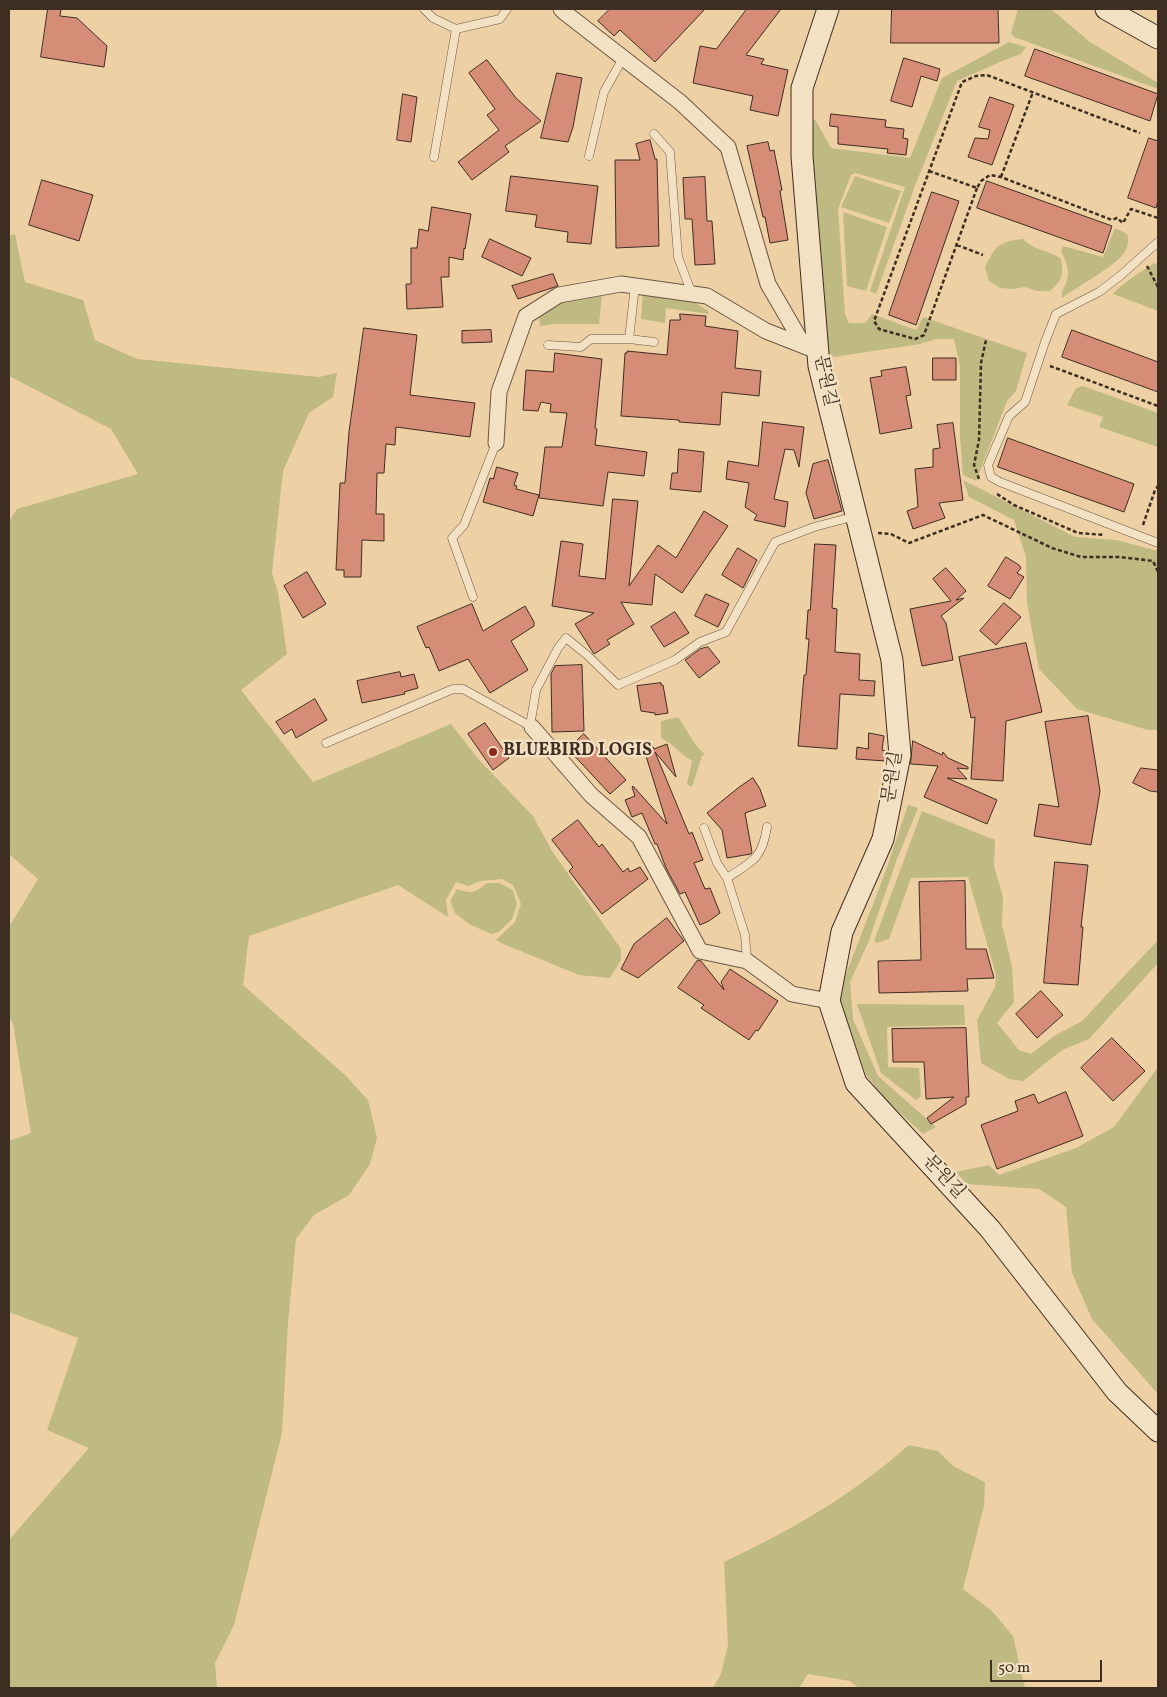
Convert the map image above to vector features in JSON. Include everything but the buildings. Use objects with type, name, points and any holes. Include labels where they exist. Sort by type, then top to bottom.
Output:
[{"type":"street","points":[[561,9],[680,102],[728,148],[768,284],[811,349]]},
{"type":"street","name":"문원길","points":[[828,9],[802,88],[802,156],[811,349],[819,366],[892,660],[900,755],[883,839],[842,932],[829,1000],[856,1083],[990,1229],[1117,1392],[1158,1431]]},
{"type":"street","points":[[1106,9],[1158,38]]},
{"type":"street","points":[[496,443],[499,392],[526,316],[559,295],[621,284],[707,296],[766,331],[811,349]]},
{"type":"street","points":[[531,726],[591,795],[639,837],[700,950],[747,960],[792,994],[829,1000]]},
{"type":"lane","points":[[424,9],[433,18],[456,29],[500,19],[507,9]]},
{"type":"lane","points":[[434,157],[456,29]]},
{"type":"lane","points":[[589,156],[604,92],[623,58]]},
{"type":"lane","points":[[654,134],[670,152],[678,257],[692,294]]},
{"type":"lane","points":[[1158,242],[1099,292],[1056,314],[1025,402],[1009,416],[988,465],[991,477],[1000,482],[1158,543]]},
{"type":"lane","points":[[629,339],[635,286]]},
{"type":"lane","points":[[548,345],[581,347],[591,339],[629,339],[654,342]]},
{"type":"lane","points":[[473,598],[452,538],[464,525],[496,443]]},
{"type":"lane","points":[[326,743],[454,689],[463,689],[531,726],[536,690],[558,648],[566,638],[618,685],[674,660],[700,642],[726,632],[775,542],[814,527],[859,524]]},
{"type":"lane","points":[[727,878],[754,860],[764,846],[767,827]]},
{"type":"lane","points":[[704,828],[717,863],[727,878],[745,935],[747,960]]},
{"type":"path","points":[[1140,133],[987,74],[962,82],[874,321],[879,329],[915,339],[924,335],[977,188],[981,181],[990,175],[1112,220],[1117,218],[1123,224],[1131,209],[1158,218]]},
{"type":"path","points":[[1001,178],[1033,92]]},
{"type":"path","points":[[929,172],[977,188]]},
{"type":"path","points":[[957,245],[982,255]]},
{"type":"path","points":[[1143,255],[1158,287]]},
{"type":"path","points":[[984,484],[978,479],[974,465],[979,440],[981,363],[986,340]]},
{"type":"path","points":[[1050,366],[1158,406]]},
{"type":"path","points":[[1150,530],[1142,526],[1158,486]]},
{"type":"path","points":[[995,493],[1014,505],[1078,533],[1113,536]]},
{"type":"path","points":[[859,524],[909,542],[983,514],[1052,548],[1081,557],[1120,557],[1153,561],[1158,572]]},
{"type":"shaded area","points":[[1018,9],[1051,9],[1090,42],[1158,83],[1158,89],[1014,37],[1011,33]]},
{"type":"shaded area","points":[[1009,42],[1026,47],[1021,54],[957,81],[915,186],[876,294],[870,291],[905,187],[855,173],[851,175],[838,209],[845,314],[849,323],[865,323],[872,314],[916,330],[923,317],[1027,353],[1016,391],[1007,401],[976,481],[963,475],[960,438],[960,366],[954,339],[936,339],[920,344],[834,357],[829,353],[824,324],[809,122],[813,119],[816,121],[831,148],[910,158],[942,78]]},
{"type":"shaded area","points":[[855,176],[901,191],[889,223],[841,207]]},
{"type":"shaded area","points":[[843,212],[887,227],[866,291],[847,286]]},
{"type":"shaded area","points":[[1115,228],[1127,234],[1128,244],[1124,253],[1104,270],[1062,298],[1068,274],[1061,251],[1063,246],[1103,257]]},
{"type":"shaded area","points":[[15,234],[25,282],[83,300],[95,340],[137,359],[319,377],[337,373],[333,397],[309,413],[283,471],[272,573],[278,592],[287,654],[241,690],[313,782],[451,724],[480,761],[533,816],[552,851],[621,949],[621,960],[610,978],[579,975],[501,943],[496,940],[515,922],[521,904],[513,885],[502,879],[480,881],[469,886],[456,882],[446,900],[448,917],[398,885],[249,936],[243,985],[345,1075],[368,1100],[377,1138],[370,1164],[349,1195],[314,1215],[296,1239],[288,1323],[282,1433],[234,1625],[215,1663],[217,1688],[9,1688],[9,1540],[89,1448],[47,1430],[78,1338],[9,1312],[9,1141],[31,1133],[13,1024],[9,1016],[9,927],[38,879],[9,854],[9,521],[17,509],[138,474],[111,429],[9,376],[9,236]]},
{"type":"shaded area","points":[[1023,239],[1033,246],[1061,259],[1061,277],[1050,291],[1037,291],[1025,287],[1013,289],[1000,288],[989,281],[985,267],[995,249],[1003,243]]},
{"type":"shaded area","points":[[1154,263],[1158,265],[1158,311],[1113,294],[1127,282]]},
{"type":"shaded area","points":[[643,292],[689,299],[708,311],[709,314],[666,308],[665,323],[641,319]]},
{"type":"shaded area","points":[[602,294],[599,324],[540,326],[539,315],[563,298]]},
{"type":"shaded area","points":[[1083,386],[1158,413],[1158,447],[1099,427],[1103,417],[1067,405],[1076,388]]},
{"type":"shaded area","points":[[963,480],[1075,537],[1116,540],[1158,551],[1158,730],[1148,730],[1077,709],[1039,669],[1027,603],[1026,557],[1014,520],[969,497]]},
{"type":"shaded area","points":[[678,717],[697,746],[705,754],[702,756],[692,787],[687,784],[692,761],[661,738],[661,721]]},
{"type":"shaded area","points":[[908,805],[918,808],[897,859],[868,943],[850,982],[853,1019],[878,1076],[936,1127],[923,1134],[888,1102],[866,1075],[840,1001],[846,974],[885,873]]},
{"type":"shaded area","points":[[922,811],[995,840],[994,866],[1003,897],[1002,925],[1012,966],[1014,1002],[997,1023],[1019,1050],[1031,1054],[1054,1036],[1082,1021],[1158,940],[1158,963],[1089,1039],[1062,1050],[1023,1081],[1009,1079],[981,1063],[977,1020],[995,987],[996,975],[968,877],[911,878],[889,939],[877,943],[874,941]]},
{"type":"shaded area","points":[[487,883],[499,883],[513,890],[517,904],[512,919],[499,932],[491,934],[469,924],[455,913],[450,901],[457,889],[473,892]]},
{"type":"shaded area","points":[[857,1004],[964,1005],[965,1025],[887,1027],[888,1067],[919,1068],[921,1096],[916,1100],[881,1073]]},
{"type":"shaded area","points":[[1158,1067],[1158,1394],[1092,1319],[1072,1273],[1066,1207],[1039,1189],[967,1184],[956,1172],[989,1165],[999,1175],[1076,1148],[1114,1127]]},
{"type":"shaded area","points":[[909,1445],[938,1451],[953,1466],[985,1482],[984,1506],[963,1589],[991,1610],[1013,1636],[1025,1688],[859,1688],[850,1681],[808,1674],[799,1688],[713,1688],[721,1674],[728,1645],[724,1562],[778,1535],[831,1504],[870,1477]]},
{"type":"place","name":"BLUEBIRD LOGIS","points":[[493,752]]}]
